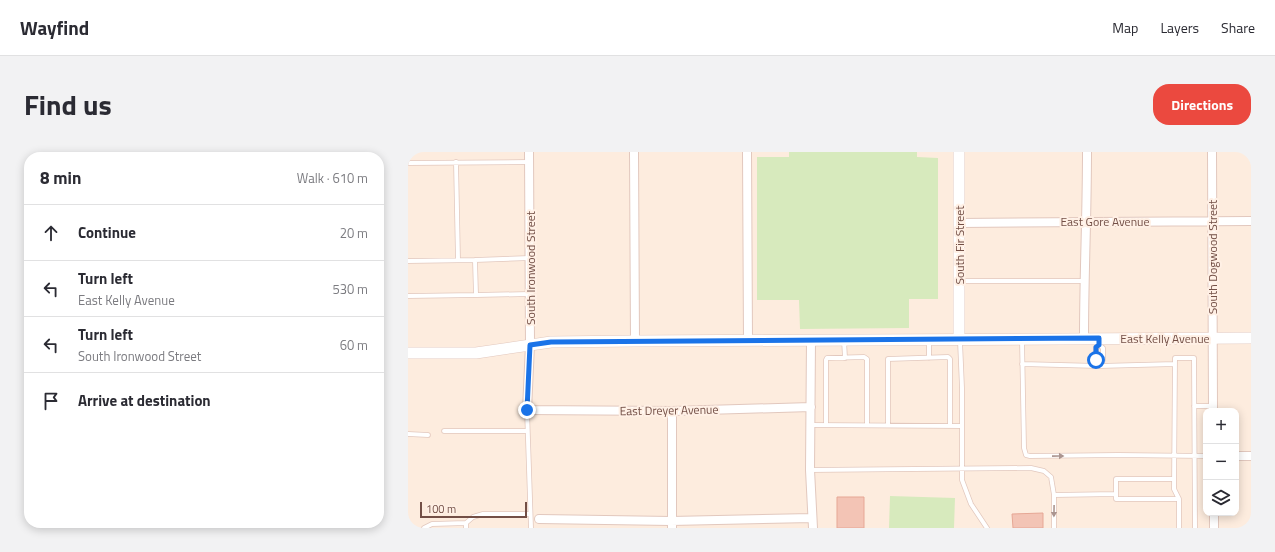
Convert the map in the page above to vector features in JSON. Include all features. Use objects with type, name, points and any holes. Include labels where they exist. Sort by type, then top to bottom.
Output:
[{"type":"street","name":"South Ironwood Street","points":[[527,410],[530,345],[530,152]]},
{"type":"street","points":[[634,152],[635,341]]},
{"type":"street","points":[[747,152],[748,340]]},
{"type":"street","name":"South Fir Street","points":[[959,152],[960,339]]},
{"type":"street","points":[[1084,338],[1087,152]]},
{"type":"street","name":"South Dogwood Street","points":[[1212,152],[1213,408]]},
{"type":"street","name":"East Gore Avenue","points":[[959,223],[1251,221]]},
{"type":"street","name":"East Kelly Avenue","points":[[408,354],[476,353],[551,342],[1084,338],[1099,342],[1251,338]]},
{"type":"street","points":[[811,340],[810,470],[813,528]]},
{"type":"street","name":"East Dreyer Avenue","points":[[527,410],[672,411],[811,408]]},
{"type":"street","points":[[672,411],[672,524]]},
{"type":"street","points":[[1239,456],[1251,456]]},
{"type":"street","points":[[1214,516],[1214,528]]},
{"type":"street","points":[[539,519],[672,524],[812,518]]},
{"type":"lane","points":[[456,162],[458,260]]},
{"type":"lane","points":[[408,163],[529,162]]},
{"type":"lane","points":[[408,261],[530,258]]},
{"type":"lane","points":[[475,260],[476,295]]},
{"type":"lane","points":[[959,281],[1084,281]]},
{"type":"lane","points":[[408,296],[530,294]]},
{"type":"lane","points":[[929,338],[929,358]]},
{"type":"lane","points":[[1022,338],[1024,448],[1026,455],[1203,456]]},
{"type":"lane","points":[[960,339],[962,349],[961,469],[965,492],[987,528]]},
{"type":"lane","points":[[844,340],[844,358]]},
{"type":"lane","points":[[1099,342],[1103,348],[1103,360],[1099,365],[1096,360],[1096,347],[1099,342]]},
{"type":"lane","points":[[826,425],[827,358],[864,357],[867,359],[867,426]]},
{"type":"lane","points":[[888,425],[888,359],[948,357],[950,359],[950,426]]},
{"type":"lane","points":[[1179,528],[1179,499],[1174,490],[1175,358],[1194,358],[1195,528]]},
{"type":"lane","points":[[1022,364],[1175,364]]},
{"type":"lane","points":[[1194,406],[1213,408]]},
{"type":"lane","name":"South Ironwood Street","points":[[527,410],[530,528]]},
{"type":"lane","points":[[811,425],[962,426]]},
{"type":"lane","points":[[444,431],[527,431]]},
{"type":"lane","points":[[408,434],[428,435]]},
{"type":"lane","points":[[810,470],[1031,468],[1044,471],[1051,477],[1054,494],[1054,528]]},
{"type":"lane","points":[[1174,479],[1116,479],[1116,500],[1179,499]]},
{"type":"lane","points":[[1054,494],[1116,494]]},
{"type":"lane","points":[[424,528],[432,524],[466,526],[473,517],[483,514],[530,514]]},
{"type":"green space","points":[[789,152],[917,152],[917,157],[938,158],[938,299],[909,299],[909,328],[800,329],[799,300],[757,300],[757,157],[789,157]]},
{"type":"green space","points":[[890,496],[955,498],[954,528],[889,528]]},
{"type":"building","points":[[837,497],[864,497],[864,528],[837,528]]},
{"type":"building","points":[[1043,513],[1043,528],[1013,528],[1012,514]]},
{"type":"route","points":[[527,410],[530,345],[551,342],[929,338],[1099,338],[1099,345],[1096,347],[1096,360]]}]
